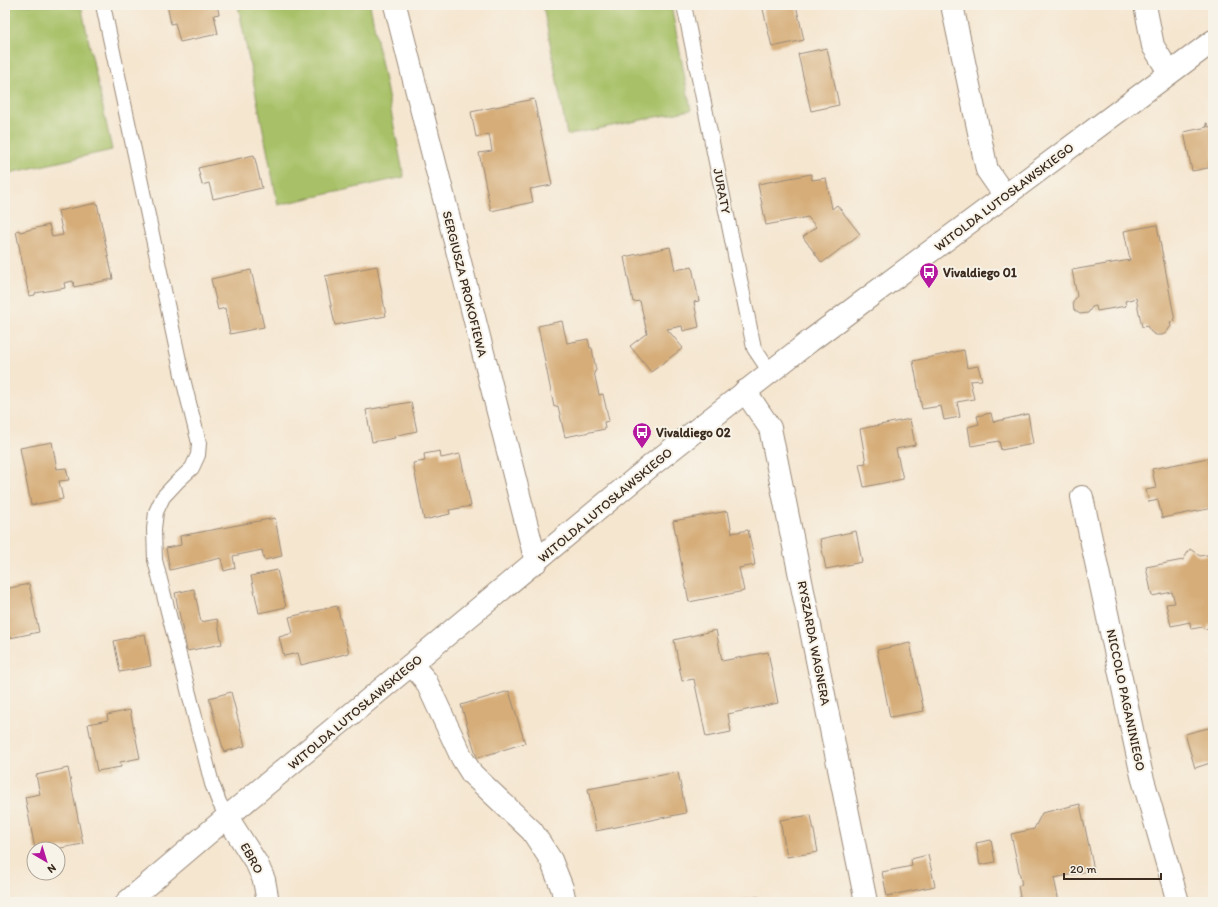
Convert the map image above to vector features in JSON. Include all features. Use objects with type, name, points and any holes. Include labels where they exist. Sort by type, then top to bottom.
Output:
[{"type":"street","name":"SERGIUSZA PROKOFIEWA","points":[[395,5],[536,562]]},
{"type":"street","points":[[952,5],[987,170],[1005,196]]},
{"type":"street","points":[[1145,5],[1153,46],[1169,72]]},
{"type":"street","name":"WITOLDA LUTOSŁAWSKIEGO","points":[[127,902],[744,391],[1169,72],[1213,41]]},
{"type":"street","name":"RYSZARDA WAGNERA","points":[[744,391],[770,428],[866,902]]},
{"type":"street","name":"NICCOLO PAGANINIEGO","points":[[1082,496],[1142,776],[1178,902]]},
{"type":"street","points":[[412,665],[426,681],[462,758],[472,774],[532,831],[551,860],[562,888],[565,902]]},
{"type":"street","name":"EBRO","points":[[227,818],[257,864],[264,880],[268,902]]},
{"type":"lane","points":[[103,5],[183,379],[199,443],[198,455],[192,468],[163,497],[156,512],[155,560],[212,784],[227,818]]},
{"type":"lane","name":"JURATY","points":[[684,5],[754,348],[770,372]]},
{"type":"green space","points":[[5,5],[81,5],[112,150],[5,174]]},
{"type":"green space","points":[[238,5],[370,5],[404,177],[278,205]]},
{"type":"green space","points":[[543,5],[671,5],[691,110],[567,135]]},
{"type":"building","points":[[167,5],[217,5],[219,14],[214,15],[218,34],[180,42],[175,23],[171,24]]},
{"type":"building","points":[[762,5],[796,5],[804,40],[772,47]]},
{"type":"building","points":[[827,48],[839,105],[811,111],[798,54]]},
{"type":"building","points":[[534,99],[552,185],[530,189],[533,202],[491,211],[479,153],[492,151],[489,134],[476,137],[471,112]]},
{"type":"building","points":[[1206,123],[1208,127],[1213,126],[1213,167],[1192,171],[1184,132],[1207,127]]},
{"type":"building","points":[[254,155],[262,188],[213,199],[209,183],[202,185],[198,168]]},
{"type":"building","points":[[811,174],[812,180],[826,178],[832,209],[837,205],[860,234],[822,263],[803,237],[816,227],[808,217],[766,225],[758,184]]},
{"type":"building","points":[[97,203],[113,279],[74,287],[73,281],[64,283],[65,288],[35,293],[35,295],[29,296],[16,231],[19,230],[20,232],[49,225],[52,237],[63,235],[58,211]]},
{"type":"building","points":[[1157,225],[1175,321],[1170,322],[1171,326],[1166,333],[1156,335],[1151,332],[1147,326],[1142,327],[1136,298],[1125,301],[1126,306],[1097,311],[1096,306],[1092,307],[1088,313],[1080,314],[1074,310],[1073,302],[1077,296],[1072,270],[1130,260],[1124,231]]},
{"type":"building","points":[[670,247],[675,270],[692,267],[699,301],[694,302],[699,327],[683,331],[682,326],[667,329],[683,348],[651,372],[630,346],[647,333],[640,301],[633,302],[624,257]]},
{"type":"building","points":[[377,266],[386,316],[335,325],[325,276]]},
{"type":"building","points":[[251,270],[264,327],[230,334],[225,308],[218,310],[211,279]]},
{"type":"building","points":[[562,321],[567,343],[588,339],[590,348],[592,348],[596,371],[594,372],[599,395],[603,394],[609,421],[604,422],[605,429],[565,437],[558,406],[554,407],[538,326]]},
{"type":"building","points":[[964,350],[967,368],[978,366],[982,380],[970,381],[974,399],[957,402],[960,417],[944,420],[941,406],[922,409],[913,361]]},
{"type":"building","points":[[411,402],[417,431],[394,436],[395,438],[372,442],[366,410]]},
{"type":"building","points":[[991,413],[993,422],[1028,414],[1033,444],[1001,450],[999,441],[971,446],[968,427],[979,424],[977,416]]},
{"type":"building","points":[[910,419],[915,445],[896,449],[903,479],[864,487],[859,464],[866,463],[860,429]]},
{"type":"building","points":[[52,442],[57,469],[66,468],[69,480],[59,481],[63,499],[31,505],[20,448]]},
{"type":"building","points":[[440,451],[441,458],[460,454],[471,506],[449,510],[450,514],[424,520],[413,463],[425,461],[424,454]]},
{"type":"building","points":[[1208,458],[1213,483],[1213,508],[1162,518],[1158,500],[1149,502],[1146,490],[1156,488],[1152,469]]},
{"type":"building","points":[[5,476],[9,492],[5,492]]},
{"type":"building","points":[[728,511],[732,533],[748,530],[752,548],[755,565],[739,568],[744,591],[689,602],[673,521]]},
{"type":"building","points":[[275,518],[282,556],[264,560],[262,550],[233,556],[235,568],[224,571],[221,558],[170,570],[166,548],[181,545],[180,536]]},
{"type":"building","points":[[856,531],[862,562],[826,569],[820,539]]},
{"type":"building","points":[[1190,549],[1200,556],[1213,554],[1213,624],[1208,625],[1209,628],[1204,629],[1203,627],[1191,629],[1190,622],[1171,626],[1166,604],[1175,603],[1172,592],[1152,596],[1146,567],[1183,560]]},
{"type":"building","points":[[277,570],[286,607],[259,613],[251,576]]},
{"type":"building","points":[[29,584],[39,632],[5,639],[5,589]]},
{"type":"building","points":[[194,589],[201,622],[217,619],[222,644],[187,651],[175,593]]},
{"type":"building","points":[[337,606],[349,653],[301,665],[298,653],[284,656],[279,637],[293,633],[289,617]]},
{"type":"building","points":[[716,630],[722,661],[768,652],[778,703],[728,714],[731,732],[706,737],[694,679],[682,681],[674,640]]},
{"type":"building","points":[[145,634],[151,666],[120,672],[114,641]]},
{"type":"building","points":[[910,643],[924,711],[890,717],[877,650]]},
{"type":"building","points":[[509,691],[525,743],[477,758],[461,705]]},
{"type":"building","points":[[231,692],[245,746],[224,752],[209,698]]},
{"type":"building","points":[[130,710],[140,758],[120,762],[121,767],[97,771],[88,724],[108,720],[107,715]]},
{"type":"building","points":[[1212,727],[1213,762],[1195,768],[1185,734]]},
{"type":"building","points":[[68,768],[83,844],[66,847],[66,841],[33,841],[25,797],[40,794],[36,775]]},
{"type":"building","points":[[678,772],[686,813],[596,831],[588,789]]},
{"type":"building","points":[[1080,804],[1094,870],[1054,878],[1059,902],[1021,902],[1018,886],[1022,885],[1011,834],[1034,829],[1042,813]]},
{"type":"building","points":[[811,815],[818,852],[787,857],[780,820]]},
{"type":"building","points":[[991,840],[995,862],[980,865],[976,843]]},
{"type":"building","points":[[928,855],[935,886],[887,896],[882,872],[912,866],[911,859]]},
{"type":"building","points":[[758,897],[759,902],[730,902],[730,901]]},
{"type":"place","name":"Vivaldiego 01","points":[[929,289]]},
{"type":"place","name":"Vivaldiego 02","points":[[642,449]]}]
